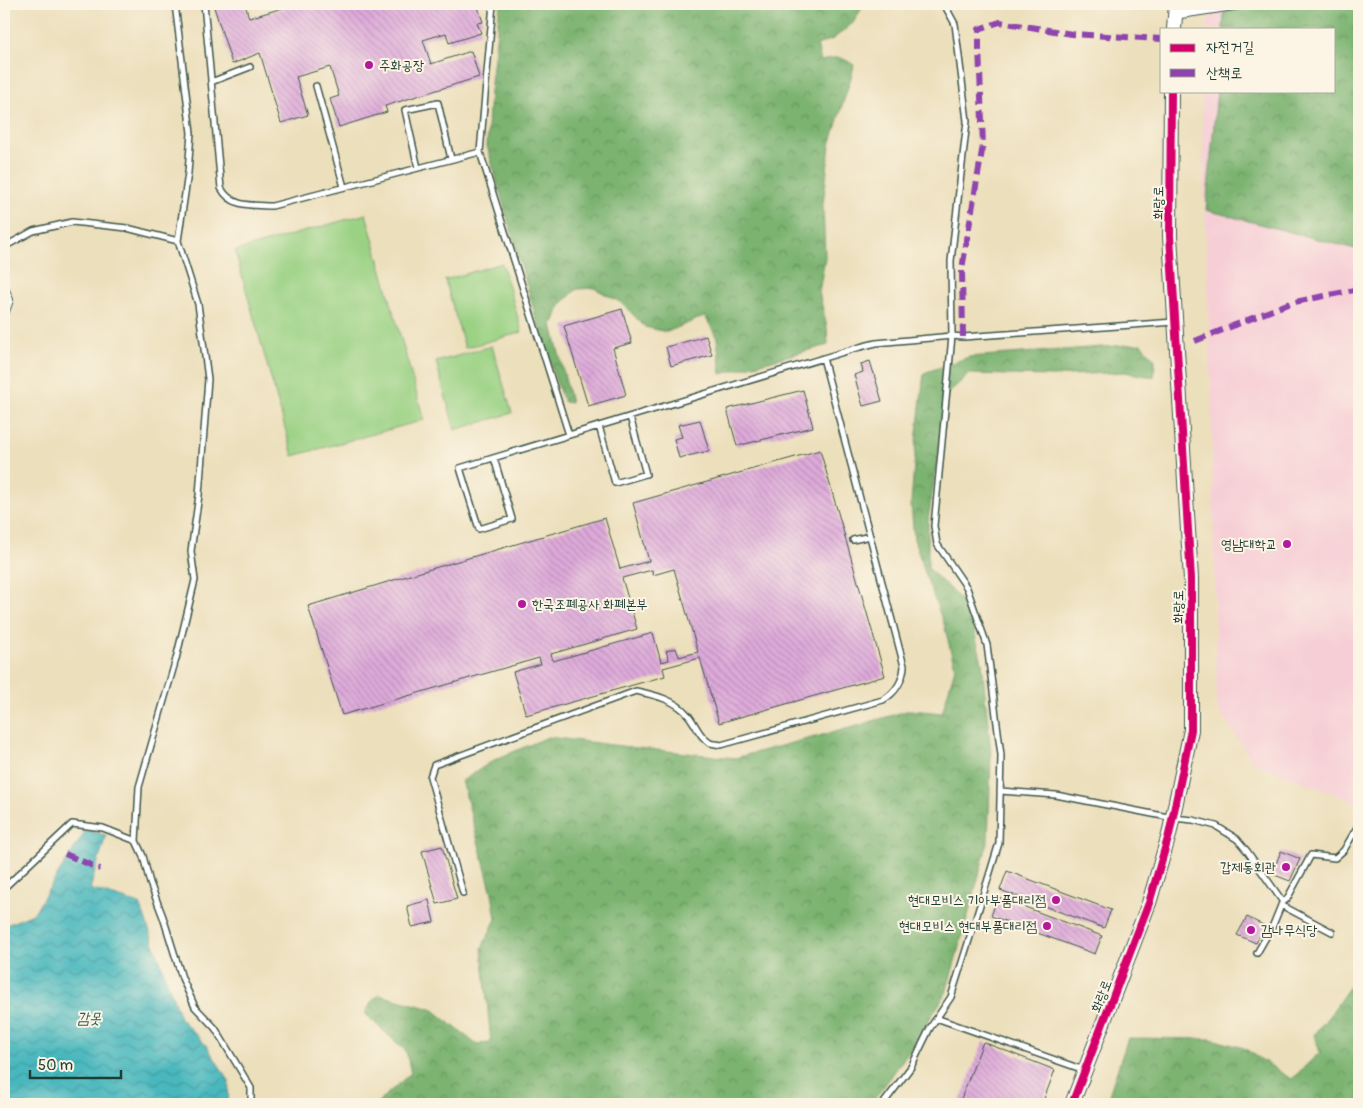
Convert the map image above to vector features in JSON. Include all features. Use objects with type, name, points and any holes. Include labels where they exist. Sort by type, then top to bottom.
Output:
[{"type":"street","points":[[1174,28],[1175,9],[1240,4]]},
{"type":"street","name":"화랑로","points":[[1072,1104],[1149,903],[1170,835],[1191,730],[1191,579],[1170,236],[1171,92]]},
{"type":"street","points":[[4,291],[8,300],[4,311]]},
{"type":"lane","points":[[174,4],[190,133],[188,172],[178,241],[198,304],[208,379],[199,495],[192,551],[195,580],[176,659],[139,787],[136,841],[143,856],[182,978],[195,1007],[215,1028],[251,1088],[251,1104]]},
{"type":"lane","points":[[204,4],[221,188],[226,197],[238,203],[248,205],[272,206],[480,152]]},
{"type":"lane","points":[[493,4],[480,152],[569,435]]},
{"type":"lane","points":[[883,1104],[911,1067],[930,1028],[951,997],[999,843],[1001,755],[987,645],[967,588],[937,544],[934,526],[952,336],[951,261],[967,121],[955,24],[944,4]]},
{"type":"lane","points":[[211,82],[250,67]]},
{"type":"lane","points":[[316,86],[344,187]]},
{"type":"lane","points":[[418,168],[406,110],[438,103],[451,160]]},
{"type":"lane","points":[[4,247],[33,231],[72,222],[127,228],[178,241]]},
{"type":"lane","points":[[494,458],[512,519],[479,529],[460,468],[823,358],[876,343],[952,336],[963,337],[1175,322]]},
{"type":"lane","points":[[463,893],[430,776],[434,765],[636,691],[655,695],[676,705],[688,715],[699,733],[710,743],[722,745],[882,700],[892,695],[904,673],[904,666],[823,358]]},
{"type":"lane","points":[[599,426],[615,483],[646,474],[630,417]]},
{"type":"lane","points":[[853,540],[870,536]]},
{"type":"lane","points":[[1000,791],[1056,794],[1216,826],[1237,839],[1282,904],[1332,932]]},
{"type":"lane","points":[[4,888],[72,824],[103,828],[136,841]]},
{"type":"lane","points":[[1257,953],[1273,925],[1282,904],[1287,899],[1311,855],[1335,858],[1344,850],[1359,824]]},
{"type":"lane","points":[[936,1018],[1086,1070]]},
{"type":"shaded area","name":"영남대학교","points":[[1214,4],[1359,4],[1359,803],[1254,763],[1217,708],[1211,380],[1201,92],[1336,92],[1336,28],[1206,28]]},
{"type":"green space","points":[[500,4],[861,4],[863,6],[853,23],[833,39],[817,45],[821,61],[838,58],[854,65],[830,145],[823,204],[825,257],[819,292],[827,328],[828,345],[721,374],[717,338],[705,316],[667,332],[645,327],[622,303],[594,288],[577,289],[561,304],[552,325],[571,403],[564,402],[535,314],[487,146],[490,92]]},
{"type":"green space","points":[[1225,4],[1359,4],[1359,250],[1206,210],[1217,92],[1336,92],[1336,28],[1223,28]]},
{"type":"green space","points":[[366,214],[424,420],[293,456],[235,251]]},
{"type":"green space","points":[[502,263],[522,332],[465,348],[445,280]]},
{"type":"green space","points":[[1141,344],[1155,360],[1154,377],[1124,372],[1053,376],[969,374],[947,394],[928,520],[928,568],[968,607],[982,662],[991,755],[988,841],[946,993],[911,1049],[871,1104],[376,1104],[411,1073],[406,1051],[365,1014],[372,1001],[379,995],[432,1009],[476,1044],[491,1043],[482,948],[496,919],[492,893],[462,781],[494,760],[548,737],[735,758],[910,710],[942,713],[955,668],[944,624],[914,539],[911,503],[924,373],[969,357]]},
{"type":"green space","points":[[492,346],[512,413],[455,430],[436,362]]},
{"type":"green space","points":[[1359,973],[1359,1104],[1106,1104],[1128,1038],[1211,1039],[1244,1048],[1292,1079],[1320,1052],[1314,1035]]},
{"type":"water","name":"감못","points":[[86,830],[106,835],[90,889],[140,904],[180,1018],[206,1045],[229,1081],[228,1104],[4,1104],[4,926],[33,914]]},
{"type":"building","name":"주화공장","points":[[213,4],[245,4],[249,18],[296,4],[477,4],[483,22],[477,23],[481,33],[449,43],[446,33],[423,40],[431,64],[471,51],[479,77],[385,106],[387,112],[339,127],[330,99],[339,96],[330,67],[296,77],[308,115],[281,123],[260,53],[232,64]]},
{"type":"building","points":[[622,309],[632,343],[613,348],[626,395],[588,406],[564,326]]},
{"type":"building","points":[[706,336],[712,355],[671,366],[666,347]]},
{"type":"building","points":[[870,361],[882,401],[863,406],[854,375],[863,372],[861,364]]},
{"type":"building","points":[[803,390],[813,427],[737,446],[727,409]]},
{"type":"building","points":[[700,420],[709,451],[679,458],[674,439],[682,437],[678,425]]},
{"type":"building","points":[[820,450],[885,676],[719,723],[700,658],[663,668],[665,676],[526,715],[513,672],[541,664],[539,658],[342,715],[308,606],[605,518],[620,569],[649,561],[633,503]],"holes":[[[674,569],[698,652],[679,657],[676,648],[666,651],[669,660],[661,662],[653,633],[553,661],[551,654],[637,629],[622,578],[652,570],[653,575]]]},
{"type":"building","points":[[442,846],[457,899],[437,904],[422,851]]},
{"type":"building","name":"갑제동회관","points":[[1281,851],[1300,859],[1290,881],[1272,874]]},
{"type":"building","name":"현대모비스 기아부품대리점","points":[[1007,871],[1111,910],[1104,928],[1000,890]]},
{"type":"building","name":"현대모비스 현대부품대리점","points":[[998,897],[1102,936],[1095,954],[991,916]]},
{"type":"building","points":[[429,900],[434,922],[412,927],[407,906]]},
{"type":"building","name":"감나무식당","points":[[1247,917],[1265,926],[1256,943],[1237,935]]},
{"type":"building","points":[[983,1042],[1055,1070],[1042,1104],[959,1104]]},
{"type":"marked path","points":[[963,337],[962,269],[983,145],[979,29],[1000,22],[1072,34],[1160,39]]},
{"type":"marked path","points":[[1195,341],[1290,303],[1359,289]]},
{"type":"marked path","points":[[65,854],[100,869]]},
{"type":"cycle path","points":[[1072,1104],[1149,903],[1169,835],[1191,730],[1191,579],[1170,236],[1171,92]]},
{"type":"place","name":"주화공장","points":[[369,65]]},
{"type":"place","name":"영남대학교","points":[[1287,544]]},
{"type":"place","name":"한국조폐공사 화폐본부","points":[[522,604]]},
{"type":"place","name":"갑제동회관","points":[[1286,867]]},
{"type":"place","name":"현대모비스 기아부품대리점","points":[[1056,900]]},
{"type":"place","name":"현대모비스 현대부품대리점","points":[[1047,926]]},
{"type":"place","name":"감나무식당","points":[[1251,930]]}]
